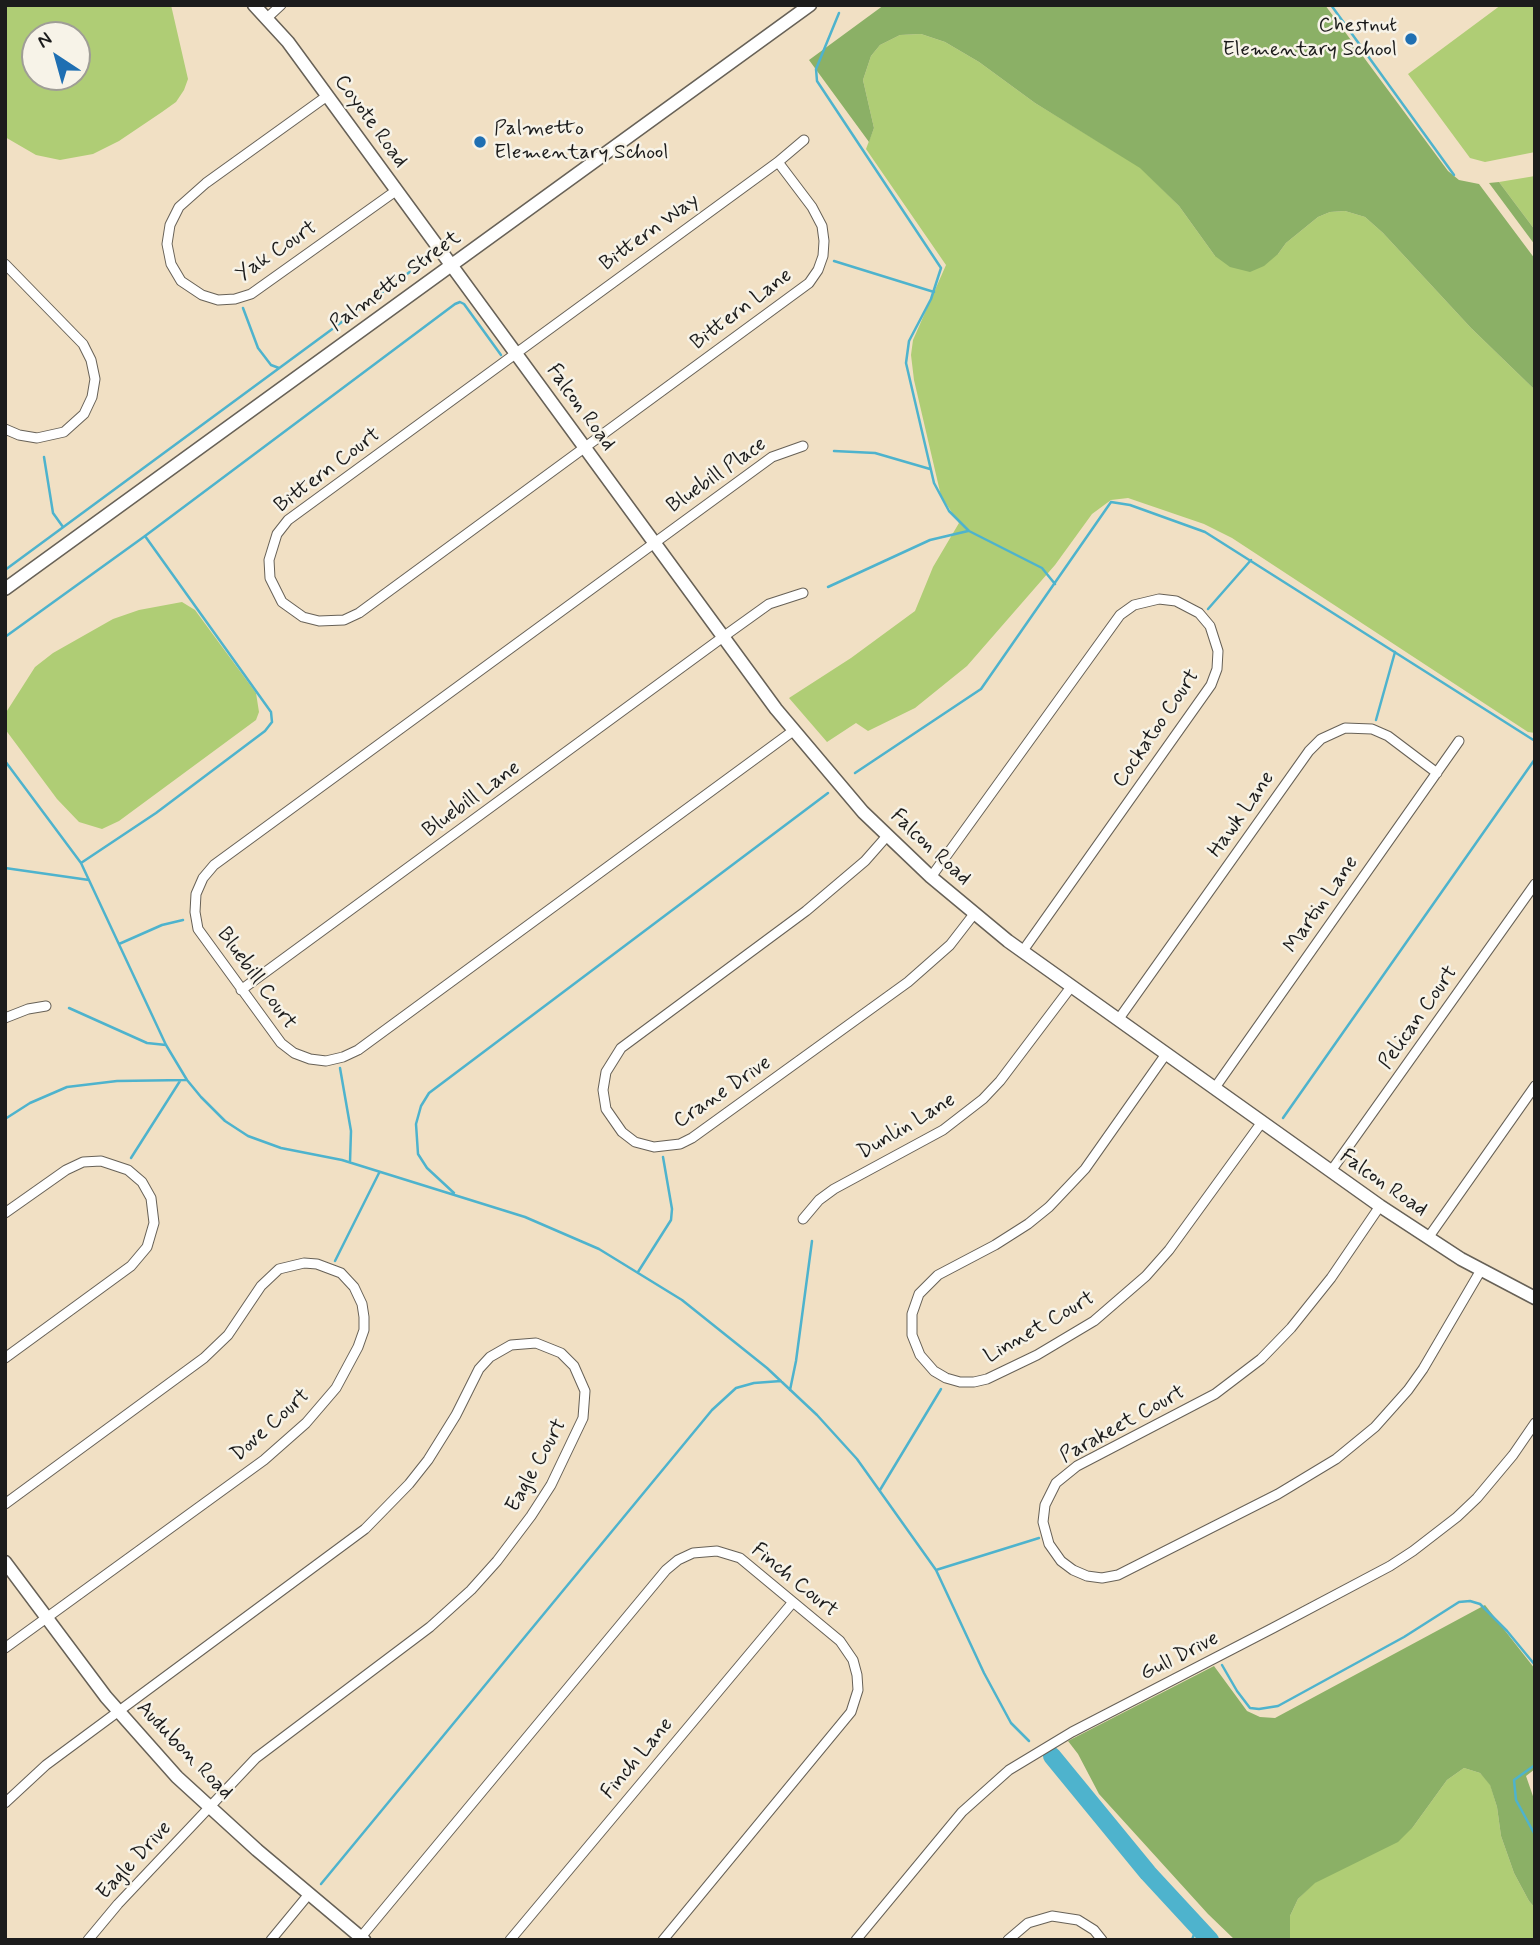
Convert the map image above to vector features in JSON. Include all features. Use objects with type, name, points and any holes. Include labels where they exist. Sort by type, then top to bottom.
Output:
[{"type":"street","name":"Coyote Road","points":[[254,5],[327,96],[452,265]]},
{"type":"street","points":[[267,18],[281,5]]},
{"type":"street","name":"Palmetto Street","points":[[5,589],[810,5]]},
{"type":"street","name":"Yak Court","points":[[327,96],[206,183],[179,207],[170,225],[167,244],[171,264],[181,281],[210,298],[235,299],[251,294],[397,190]]},
{"type":"street","name":"Bittern Way","points":[[515,352],[778,162],[804,140]]},
{"type":"street","name":"Bittern Lane","points":[[585,448],[814,277],[821,264],[824,249],[822,226],[812,207],[778,162]]},
{"type":"street","points":[[5,264],[83,344],[91,360],[95,379],[92,397],[84,414],[64,432],[37,438],[5,429]]},
{"type":"street","name":"Falcon Road","points":[[452,265],[793,731],[887,836],[974,914],[1023,952],[1214,1089],[1427,1238],[1481,1270],[1533,1295]]},
{"type":"street","name":"Bittern Court","points":[[515,352],[288,520],[277,534],[269,560],[270,578],[282,602],[295,613],[310,620],[335,621],[352,617],[585,448]]},
{"type":"street","name":"Bluebill Place","points":[[654,542],[772,457],[803,446]]},
{"type":"street","name":"Bluebill Court","points":[[654,542],[208,871],[196,894],[196,920],[202,937],[281,1043],[294,1053],[310,1059],[326,1061],[351,1054],[793,731]]},
{"type":"street","name":"Bluebill Lane","points":[[241,990],[769,604],[803,593]]},
{"type":"street","name":"Cockatoo Court","points":[[931,877],[1120,615],[1142,601],[1159,598],[1177,601],[1199,613],[1210,626],[1217,643],[1219,660],[1211,685],[1023,952]]},
{"type":"street","name":"Hawk Lane","points":[[1118,1020],[1308,751],[1321,739],[1345,728],[1372,729],[1388,736],[1437,773]]},
{"type":"street","name":"Martin Lane","points":[[1214,1089],[1459,741]]},
{"type":"street","name":"Crane Drive","points":[[887,836],[865,860],[806,911],[621,1048],[606,1072],[603,1090],[610,1118],[622,1132],[635,1142],[654,1147],[680,1144],[692,1138],[908,982],[950,945],[974,914]]},
{"type":"street","name":"Pelican Court","points":[[1331,1171],[1535,884]]},
{"type":"street","name":"Dunlin Lane","points":[[803,1219],[819,1200],[834,1189],[943,1130],[983,1099],[1000,1081],[1071,987]]},
{"type":"street","points":[[5,1018],[28,1009],[46,1006]]},
{"type":"street","name":"Linnet Court","points":[[1166,1054],[1085,1169],[1049,1207],[1017,1232],[938,1275],[919,1294],[912,1314],[912,1335],[920,1355],[934,1371],[960,1382],[987,1379],[1037,1355],[1094,1321],[1146,1276],[1169,1250],[1262,1122]]},
{"type":"street","points":[[1427,1238],[1535,1086]]},
{"type":"street","points":[[5,1213],[65,1170],[83,1163],[102,1161],[120,1165],[135,1175],[147,1190],[154,1214],[150,1239],[137,1261],[5,1358]]},
{"type":"street","name":"Parakeet Court","points":[[1380,1206],[1331,1278],[1291,1328],[1261,1359],[1215,1394],[1066,1474],[1049,1494],[1043,1516],[1045,1534],[1056,1556],[1073,1570],[1095,1577],[1118,1575],[1278,1494],[1336,1459],[1365,1436],[1393,1408],[1423,1369],[1481,1270]]},
{"type":"street","name":"Dove Court","points":[[5,1504],[211,1352],[239,1321],[261,1286],[279,1269],[304,1263],[317,1264],[341,1273],[354,1287],[362,1304],[364,1330],[350,1364],[336,1388],[315,1413],[264,1460],[5,1648]]},
{"type":"street","name":"Eagle Court","points":[[5,1803],[46,1765],[365,1529],[433,1452],[456,1415],[479,1369],[489,1357],[511,1345],[528,1343],[553,1348],[568,1359],[579,1373],[585,1391],[583,1418],[551,1485],[510,1545],[471,1590],[441,1618],[267,1748],[209,1807]]},
{"type":"street","name":"Gull Drive","points":[[856,1940],[962,1812],[1009,1770],[1072,1732],[1390,1566],[1413,1551],[1436,1535],[1477,1498],[1513,1455],[1535,1423]]},
{"type":"street","name":"Finch Court","points":[[362,1938],[672,1564],[701,1551],[717,1551],[732,1554],[840,1641],[850,1653],[858,1682],[851,1712],[663,1940]]},
{"type":"street","name":"Audubon Road","points":[[5,1562],[118,1712],[177,1777],[362,1938]]},
{"type":"street","name":"Finch Lane","points":[[510,1940],[793,1602]]},
{"type":"street","name":"Eagle Drive","points":[[88,1940],[118,1903],[209,1807]]},
{"type":"street","points":[[271,1940],[309,1894]]},
{"type":"street","points":[[1008,1940],[1028,1923],[1052,1916],[1078,1920],[1094,1930],[1102,1940]]},
{"type":"green space","points":[[5,5],[171,5],[188,79],[176,102],[119,141],[93,154],[60,160],[36,155],[5,137]]},
{"type":"green space","points":[[884,5],[1325,5],[1448,171],[1459,180],[1479,184],[1535,259],[1535,390],[1471,328],[1365,217],[1345,211],[1330,212],[1318,217],[1286,243],[1264,266],[1250,272],[1230,267],[1215,256],[1179,206],[1140,168],[1035,103],[979,62],[945,42],[921,34],[900,35],[880,45],[871,56],[863,80],[874,128],[869,142],[809,60]]},
{"type":"green space","points":[[1501,5],[1535,5],[1535,152],[1485,162],[1470,158],[1408,74]]},
{"type":"green space","points":[[921,34],[945,42],[979,62],[1035,103],[1140,167],[1179,206],[1215,256],[1278,254],[1286,243],[1318,217],[1330,212],[1345,211],[1365,217],[1471,328],[1535,390],[1535,733],[1528,732],[1232,538],[1204,524],[1128,498],[1111,500],[1092,514],[1055,565],[967,666],[915,708],[868,731],[856,723],[827,742],[789,698],[851,658],[915,611],[933,567],[959,523],[941,496],[914,380],[911,355],[913,340],[946,265],[866,149],[874,128],[863,80],[871,56],[880,45],[900,35]]},
{"type":"green space","points":[[1535,176],[1535,230],[1499,182]]},
{"type":"green space","points":[[1499,182],[1535,230],[1535,245],[1489,183]]},
{"type":"green space","points":[[182,602],[195,610],[256,693],[259,712],[256,720],[119,821],[102,829],[79,822],[57,799],[5,729],[5,714],[35,667],[53,653],[113,619],[139,610]]},
{"type":"green space","points":[[1485,1605],[1535,1669],[1535,1769],[1526,1776],[1535,1802],[1535,1908],[1514,1873],[1501,1836],[1497,1807],[1490,1785],[1480,1773],[1464,1768],[1447,1780],[1413,1827],[1398,1842],[1315,1883],[1298,1899],[1290,1916],[1290,1940],[1235,1940],[1099,1794],[1068,1741],[1214,1666],[1247,1711],[1260,1717],[1275,1718]]},
{"type":"green space","points":[[1464,1768],[1480,1773],[1490,1784],[1501,1836],[1514,1873],[1535,1908],[1535,1940],[1290,1940],[1290,1916],[1298,1899],[1314,1883],[1413,1827],[1447,1780]]},
{"type":"waterway","points":[[1331,5],[1454,175]]},
{"type":"waterway","points":[[839,13],[816,69],[817,81],[941,268],[931,299],[909,341],[906,363],[934,483],[949,511],[969,531],[1042,568],[1055,584]]},
{"type":"waterway","points":[[5,570],[426,260]]},
{"type":"waterway","points":[[834,261],[934,292]]},
{"type":"waterway","points":[[5,637],[455,304],[464,304],[501,355]]},
{"type":"waterway","points":[[243,308],[258,348],[271,365],[279,368]]},
{"type":"waterway","points":[[834,451],[875,453],[930,469]]},
{"type":"waterway","points":[[44,457],[53,513],[63,527]]},
{"type":"waterway","points":[[855,773],[981,689],[1111,502],[1130,505],[1205,532],[1535,741]]},
{"type":"waterway","points":[[828,587],[930,540],[968,531]]},
{"type":"waterway","points":[[81,863],[156,813],[265,731],[272,722],[271,712],[145,536]]},
{"type":"waterway","points":[[1208,609],[1251,560]]},
{"type":"waterway","points":[[1376,720],[1395,652]]},
{"type":"waterway","points":[[1283,1118],[1535,759]]},
{"type":"waterway","points":[[5,761],[81,863],[166,1045],[187,1080],[225,1121],[248,1136],[281,1148],[342,1160],[525,1217],[599,1249],[682,1300],[767,1368],[817,1415],[857,1459],[936,1570],[984,1673],[1011,1723],[1029,1741]]},
{"type":"waterway","points":[[454,1193],[427,1168],[418,1154],[416,1124],[421,1106],[429,1093],[828,793]]},
{"type":"waterway","points":[[5,868],[89,880]]},
{"type":"waterway","points":[[119,944],[162,925],[183,920]]},
{"type":"waterway","points":[[69,1008],[147,1043],[166,1045]]},
{"type":"waterway","points":[[340,1068],[351,1131],[350,1162]]},
{"type":"waterway","points":[[5,1119],[30,1103],[67,1087],[117,1081],[186,1080]]},
{"type":"waterway","points":[[131,1158],[180,1081]]},
{"type":"waterway","points":[[638,1272],[671,1220],[672,1209],[663,1157]]},
{"type":"waterway","points":[[335,1261],[379,1173]]},
{"type":"waterway","points":[[790,1390],[812,1241]]},
{"type":"waterway","points":[[321,1884],[712,1410],[736,1388],[754,1383],[781,1381]]},
{"type":"waterway","points":[[880,1490],[941,1389]]},
{"type":"waterway","points":[[936,1570],[1039,1538]]},
{"type":"waterway","points":[[1222,1665],[1250,1708],[1278,1706],[1404,1637],[1459,1602],[1470,1601],[1480,1604],[1535,1665]]},
{"type":"waterway","points":[[1052,1756],[1148,1873],[1210,1940]]},
{"type":"waterway","points":[[1535,1765],[1514,1780],[1516,1800],[1535,1835]]},
{"type":"waterway","points":[[1192,1940],[1197,1926]]},
{"type":"place","name":"Chestnut Elementary School","points":[[1411,39]]},
{"type":"place","name":"Palmetto Elementary School","points":[[480,142]]}]
